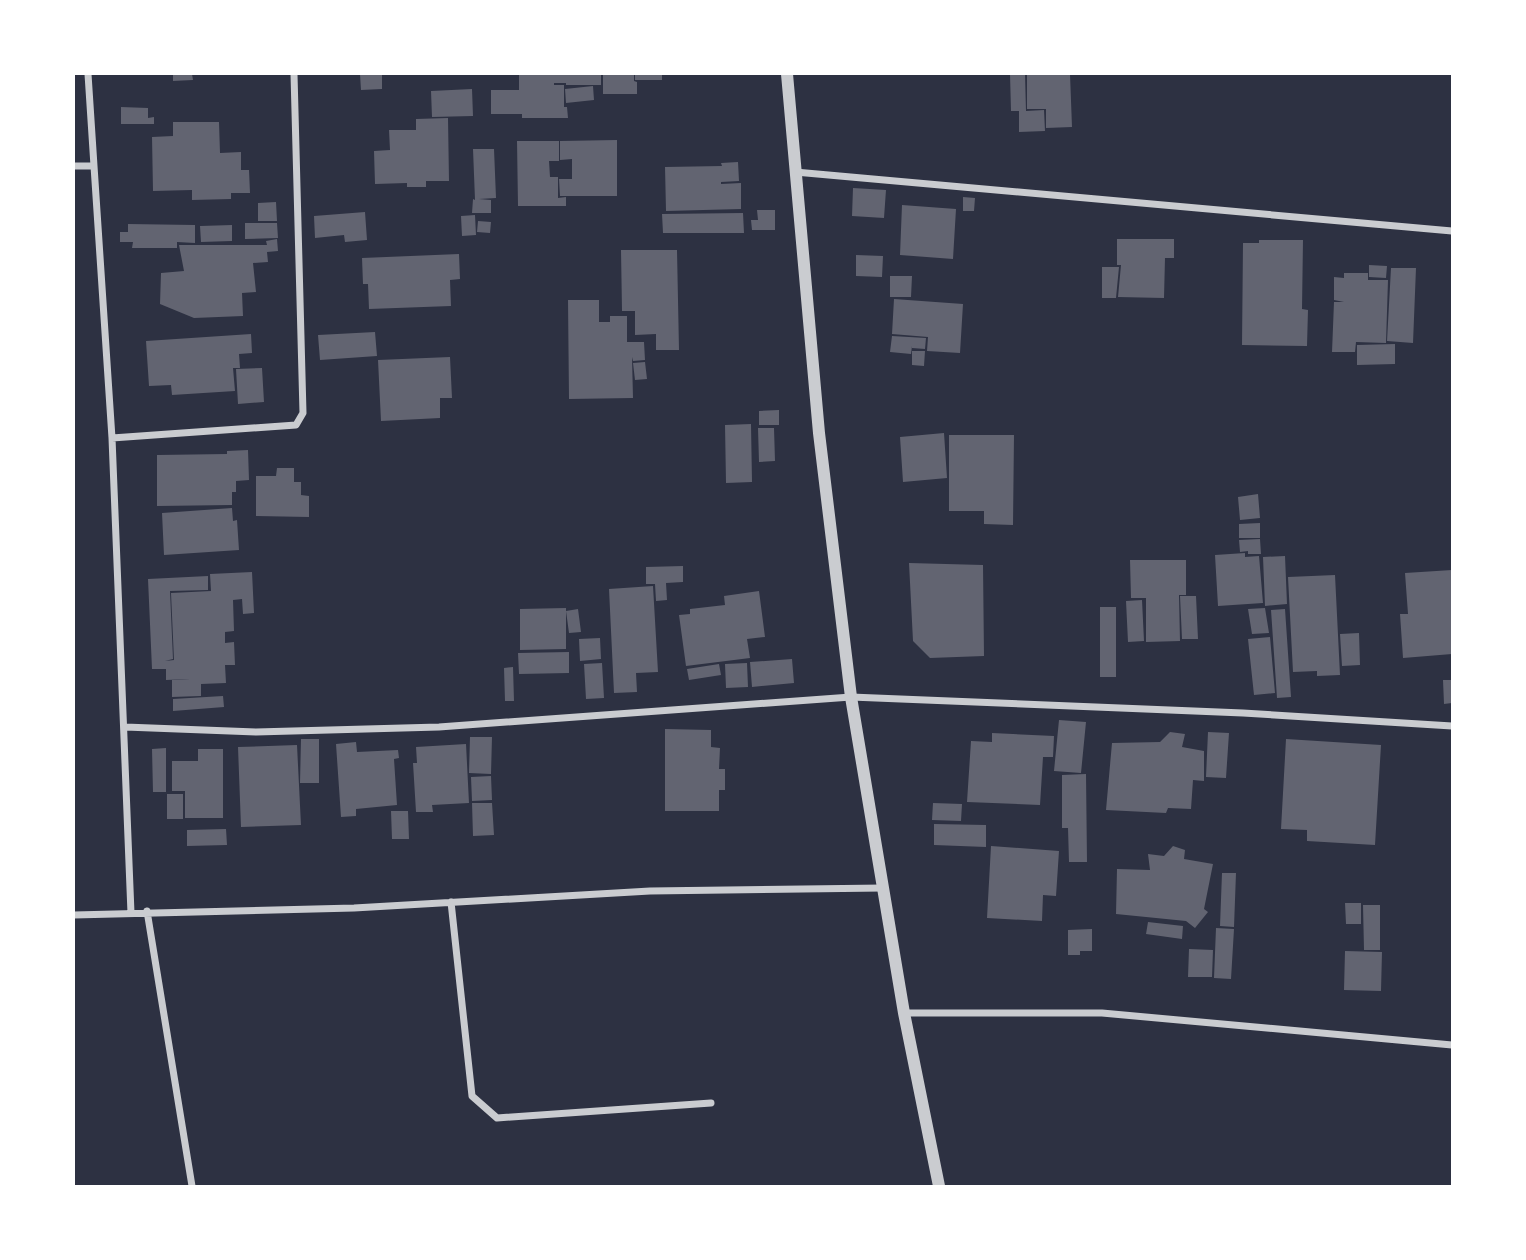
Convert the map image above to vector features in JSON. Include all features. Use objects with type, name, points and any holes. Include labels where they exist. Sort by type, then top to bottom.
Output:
[{"type":"street","points":[[88,74],[112,438],[131,913]]},
{"type":"street","points":[[112,438],[296,425],[303,413],[294,74]]},
{"type":"street","points":[[787,74],[820,433],[851,697],[904,1013],[939,1186]]},
{"type":"street","points":[[74,166],[94,166]]},
{"type":"street","points":[[794,172],[1452,231]]},
{"type":"street","points":[[125,727],[256,732],[439,727],[851,697],[1229,712],[1452,726]]},
{"type":"street","points":[[74,915],[146,911],[354,908],[650,891],[883,888]]},
{"type":"street","points":[[451,902],[472,1096],[498,1118],[711,1103]]},
{"type":"street","points":[[146,911],[192,1186]]},
{"type":"street","points":[[904,1013],[1102,1013],[1452,1045]]},
{"type":"building","points":[[173,74],[192,74],[193,80],[173,81]]},
{"type":"building","points":[[360,74],[382,74],[382,89],[361,90]]},
{"type":"building","points":[[519,74],[601,74],[601,85],[554,83],[564,85],[564,107],[567,107],[568,118],[522,118],[522,114],[491,114],[491,90],[519,90]]},
{"type":"building","points":[[603,74],[634,74],[637,94],[603,94]]},
{"type":"building","points":[[635,74],[662,74],[662,80],[635,80]]},
{"type":"building","points":[[1010,74],[1025,74],[1026,111],[1044,110],[1045,131],[1019,132],[1019,111],[1011,111]]},
{"type":"building","points":[[1027,74],[1070,74],[1072,127],[1046,128],[1046,109],[1027,109]]},
{"type":"building","points":[[593,86],[594,100],[566,103],[565,89]]},
{"type":"building","points":[[472,89],[473,116],[432,117],[431,91]]},
{"type":"building","points":[[121,107],[148,108],[148,118],[154,117],[154,124],[121,124]]},
{"type":"building","points":[[448,118],[449,181],[426,181],[426,187],[407,187],[407,183],[375,184],[374,151],[390,150],[389,130],[416,130],[416,119]]},
{"type":"building","points":[[173,122],[219,122],[220,153],[241,152],[241,170],[249,170],[250,193],[231,193],[231,199],[192,200],[192,190],[153,191],[152,137],[173,136]]},
{"type":"building","points":[[617,140],[617,196],[560,196],[559,179],[572,179],[572,159],[560,160],[560,141]]},
{"type":"building","points":[[517,141],[559,141],[559,161],[549,161],[550,177],[558,177],[558,198],[566,197],[566,206],[518,206]]},
{"type":"building","points":[[473,149],[494,149],[496,198],[479,199],[491,200],[491,213],[472,213],[473,199],[475,200]]},
{"type":"building","points":[[738,162],[739,181],[721,184],[741,183],[741,209],[666,211],[665,167],[722,166],[721,163]]},
{"type":"building","points":[[853,188],[886,190],[884,218],[852,216]]},
{"type":"building","points":[[963,197],[975,198],[974,211],[963,211]]},
{"type":"building","points":[[276,202],[277,221],[258,221],[258,203]]},
{"type":"building","points":[[902,205],[956,209],[953,259],[900,255]]},
{"type":"building","points":[[757,210],[775,210],[775,230],[752,230],[751,220],[758,220]]},
{"type":"building","points":[[365,212],[367,240],[345,242],[344,235],[315,238],[314,216]]},
{"type":"building","points":[[743,213],[744,233],[663,233],[662,214]]},
{"type":"building","points":[[475,215],[476,235],[462,236],[461,216]]},
{"type":"building","points":[[478,221],[491,222],[490,233],[477,232]]},
{"type":"building","points":[[245,223],[277,223],[278,238],[245,239]]},
{"type":"building","points":[[128,224],[195,225],[195,243],[177,242],[177,248],[132,248],[133,242],[120,242],[120,232],[128,232]]},
{"type":"building","points":[[232,225],[232,241],[201,242],[200,226]]},
{"type":"building","points":[[277,239],[278,251],[267,252],[268,262],[253,263],[256,292],[242,293],[243,316],[194,318],[160,304],[161,273],[184,271],[179,245],[267,245],[266,241]]},
{"type":"building","points":[[1117,239],[1174,239],[1174,258],[1165,258],[1164,298],[1118,297],[1121,265],[1117,265]]},
{"type":"building","points":[[1259,240],[1303,240],[1302,309],[1308,310],[1307,346],[1242,345],[1243,243],[1259,243]]},
{"type":"building","points":[[621,250],[677,250],[679,350],[656,350],[656,334],[635,335],[635,311],[622,311]]},
{"type":"building","points":[[459,254],[460,279],[450,280],[451,306],[369,309],[368,284],[363,284],[362,258]]},
{"type":"building","points":[[856,255],[883,256],[882,277],[856,276]]},
{"type":"building","points":[[1369,265],[1387,266],[1386,278],[1369,277]]},
{"type":"building","points":[[1102,267],[1119,267],[1116,298],[1102,298]]},
{"type":"building","points":[[1391,268],[1416,268],[1413,343],[1387,341]]},
{"type":"building","points":[[1344,273],[1368,273],[1368,280],[1388,280],[1386,343],[1356,342],[1355,352],[1332,352],[1334,302],[1344,302],[1334,300],[1334,277],[1344,278]]},
{"type":"building","points":[[890,276],[912,276],[911,297],[890,297]]},
{"type":"building","points":[[894,299],[963,304],[960,353],[927,351],[928,337],[892,334]]},
{"type":"building","points":[[568,300],[599,300],[599,322],[610,322],[610,316],[627,316],[627,342],[644,342],[645,360],[633,361],[632,357],[633,398],[569,399]]},
{"type":"building","points":[[375,332],[377,356],[320,360],[318,335]]},
{"type":"building","points":[[251,334],[252,353],[239,354],[240,368],[233,368],[235,391],[172,395],[171,385],[149,386],[146,341]]},
{"type":"building","points":[[892,336],[926,338],[925,349],[912,346],[911,354],[890,352]]},
{"type":"building","points":[[1395,344],[1395,364],[1357,365],[1357,345]]},
{"type":"building","points":[[912,351],[925,351],[924,366],[912,365]]},
{"type":"building","points":[[450,357],[452,398],[440,398],[440,418],[381,421],[378,360]]},
{"type":"building","points":[[645,362],[647,379],[635,380],[633,363]]},
{"type":"building","points":[[262,368],[264,402],[238,404],[236,369]]},
{"type":"building","points":[[779,410],[779,425],[759,425],[759,411]]},
{"type":"building","points":[[751,424],[752,482],[726,483],[725,425]]},
{"type":"building","points":[[758,428],[774,428],[775,461],[759,462]]},
{"type":"building","points":[[944,433],[947,478],[903,482],[900,437]]},
{"type":"building","points":[[949,435],[1014,435],[1013,525],[984,524],[984,511],[949,511]]},
{"type":"building","points":[[248,450],[249,480],[236,481],[236,492],[232,492],[232,505],[157,506],[157,455],[227,454],[227,451]]},
{"type":"building","points":[[277,468],[294,468],[294,482],[301,482],[301,495],[309,496],[309,517],[256,516],[256,476],[276,476]]},
{"type":"building","points":[[1258,494],[1260,518],[1240,520],[1238,497]]},
{"type":"building","points":[[232,508],[233,521],[237,520],[239,550],[164,555],[162,513]]},
{"type":"building","points":[[1260,523],[1260,538],[1239,538],[1239,524]]},
{"type":"building","points":[[1260,539],[1261,554],[1240,552],[1239,540]]},
{"type":"building","points":[[1245,553],[1245,557],[1259,556],[1263,603],[1218,606],[1215,555]]},
{"type":"building","points":[[1285,556],[1287,604],[1265,606],[1263,557]]},
{"type":"building","points":[[1130,560],[1186,560],[1186,595],[1179,595],[1180,641],[1146,642],[1146,598],[1131,598]]},
{"type":"building","points":[[909,563],[983,565],[984,656],[930,658],[913,641]]},
{"type":"building","points":[[683,566],[683,582],[666,583],[667,600],[656,601],[655,584],[646,584],[646,567]]},
{"type":"building","points":[[1452,570],[1452,654],[1403,658],[1400,614],[1408,614],[1405,573]]},
{"type":"building","points":[[252,572],[254,613],[243,614],[242,599],[233,600],[234,631],[225,632],[225,643],[234,642],[235,665],[225,665],[226,683],[201,684],[201,696],[172,697],[172,680],[190,679],[166,680],[166,669],[152,669],[148,579],[208,576],[208,590],[170,591],[173,659],[165,661],[174,660],[171,593],[211,591],[210,574]]},
{"type":"building","points":[[1335,575],[1340,675],[1317,676],[1317,671],[1293,672],[1288,577]]},
{"type":"building","points":[[653,586],[658,672],[636,673],[637,692],[614,693],[609,589]]},
{"type":"building","points":[[759,591],[765,637],[747,639],[750,658],[686,666],[679,615],[690,614],[690,609],[725,605],[724,596]]},
{"type":"building","points":[[1180,596],[1196,596],[1198,639],[1182,639]]},
{"type":"building","points":[[1142,600],[1144,641],[1128,642],[1126,601]]},
{"type":"building","points":[[1100,607],[1116,607],[1116,677],[1100,677]]},
{"type":"building","points":[[566,608],[566,649],[520,650],[520,609]]},
{"type":"building","points":[[1265,608],[1269,633],[1252,634],[1248,609]]},
{"type":"building","points":[[578,609],[581,632],[569,633],[566,611]]},
{"type":"building","points":[[1285,609],[1291,697],[1277,698],[1271,610]]},
{"type":"building","points":[[1359,633],[1360,665],[1342,666],[1340,634]]},
{"type":"building","points":[[1270,637],[1275,693],[1254,695],[1248,639]]},
{"type":"building","points":[[600,638],[601,659],[580,661],[579,639]]},
{"type":"building","points":[[569,652],[569,673],[519,674],[518,653]]},
{"type":"building","points":[[792,659],[794,683],[752,687],[750,662]]},
{"type":"building","points":[[602,663],[604,698],[586,699],[584,664]]},
{"type":"building","points":[[747,663],[748,687],[726,688],[725,664]]},
{"type":"building","points":[[719,664],[721,675],[689,680],[687,669]]},
{"type":"building","points":[[513,667],[514,701],[505,701],[504,668]]},
{"type":"building","points":[[1443,680],[1452,680],[1452,703],[1444,704]]},
{"type":"building","points":[[223,696],[224,707],[173,711],[173,699]]},
{"type":"building","points":[[1059,720],[1086,722],[1081,773],[1054,771]]},
{"type":"building","points":[[665,729],[711,730],[711,747],[720,748],[719,769],[725,769],[725,790],[719,790],[719,811],[665,811]]},
{"type":"building","points":[[1170,732],[1185,734],[1182,747],[1204,751],[1204,781],[1193,780],[1191,809],[1168,808],[1166,813],[1106,810],[1112,743],[1160,742]]},
{"type":"building","points":[[1208,732],[1229,733],[1226,778],[1206,777]]},
{"type":"building","points":[[992,733],[1054,736],[1053,757],[1043,757],[1040,805],[967,802],[971,741],[992,742]]},
{"type":"building","points":[[470,737],[492,737],[491,774],[469,773]]},
{"type":"building","points":[[301,739],[319,739],[319,783],[300,783]]},
{"type":"building","points":[[1286,739],[1381,745],[1375,845],[1307,841],[1307,830],[1281,829]]},
{"type":"building","points":[[356,742],[357,752],[398,750],[399,758],[394,759],[397,805],[356,809],[356,816],[341,817],[336,744]]},
{"type":"building","points":[[466,744],[469,803],[432,805],[433,812],[416,812],[413,763],[417,763],[416,747]]},
{"type":"building","points":[[297,745],[301,825],[241,827],[238,747]]},
{"type":"building","points":[[166,748],[166,792],[153,792],[152,749]]},
{"type":"building","points":[[198,749],[223,749],[223,818],[185,818],[185,791],[172,791],[172,761],[198,761]]},
{"type":"building","points":[[1086,774],[1087,862],[1069,862],[1068,828],[1062,828],[1062,775]]},
{"type":"building","points":[[491,776],[492,800],[472,801],[471,777]]},
{"type":"building","points":[[167,794],[183,794],[183,819],[167,819]]},
{"type":"building","points":[[472,803],[492,803],[494,835],[473,836]]},
{"type":"building","points":[[933,803],[962,804],[961,821],[932,820]]},
{"type":"building","points":[[391,811],[408,811],[409,839],[392,839]]},
{"type":"building","points":[[934,824],[986,825],[986,847],[934,845]]},
{"type":"building","points":[[226,829],[227,845],[187,846],[187,830]]},
{"type":"building","points":[[991,846],[1059,851],[1056,896],[1043,895],[1042,921],[987,918]]},
{"type":"building","points":[[1173,846],[1185,850],[1184,859],[1213,864],[1204,909],[1208,912],[1195,928],[1186,921],[1116,914],[1117,869],[1150,870],[1148,854],[1164,856]]},
{"type":"building","points":[[1222,873],[1236,873],[1234,927],[1220,926]]},
{"type":"building","points":[[1345,903],[1361,903],[1361,924],[1346,924]]},
{"type":"building","points":[[1363,905],[1380,905],[1380,950],[1364,950]]},
{"type":"building","points":[[1148,922],[1183,926],[1182,939],[1146,934]]},
{"type":"building","points":[[1216,928],[1234,929],[1231,979],[1214,978]]},
{"type":"building","points":[[1092,929],[1092,951],[1068,955],[1068,930]]},
{"type":"building","points":[[1189,949],[1213,950],[1212,977],[1188,977]]},
{"type":"building","points":[[1345,951],[1382,952],[1381,991],[1344,990]]}]
